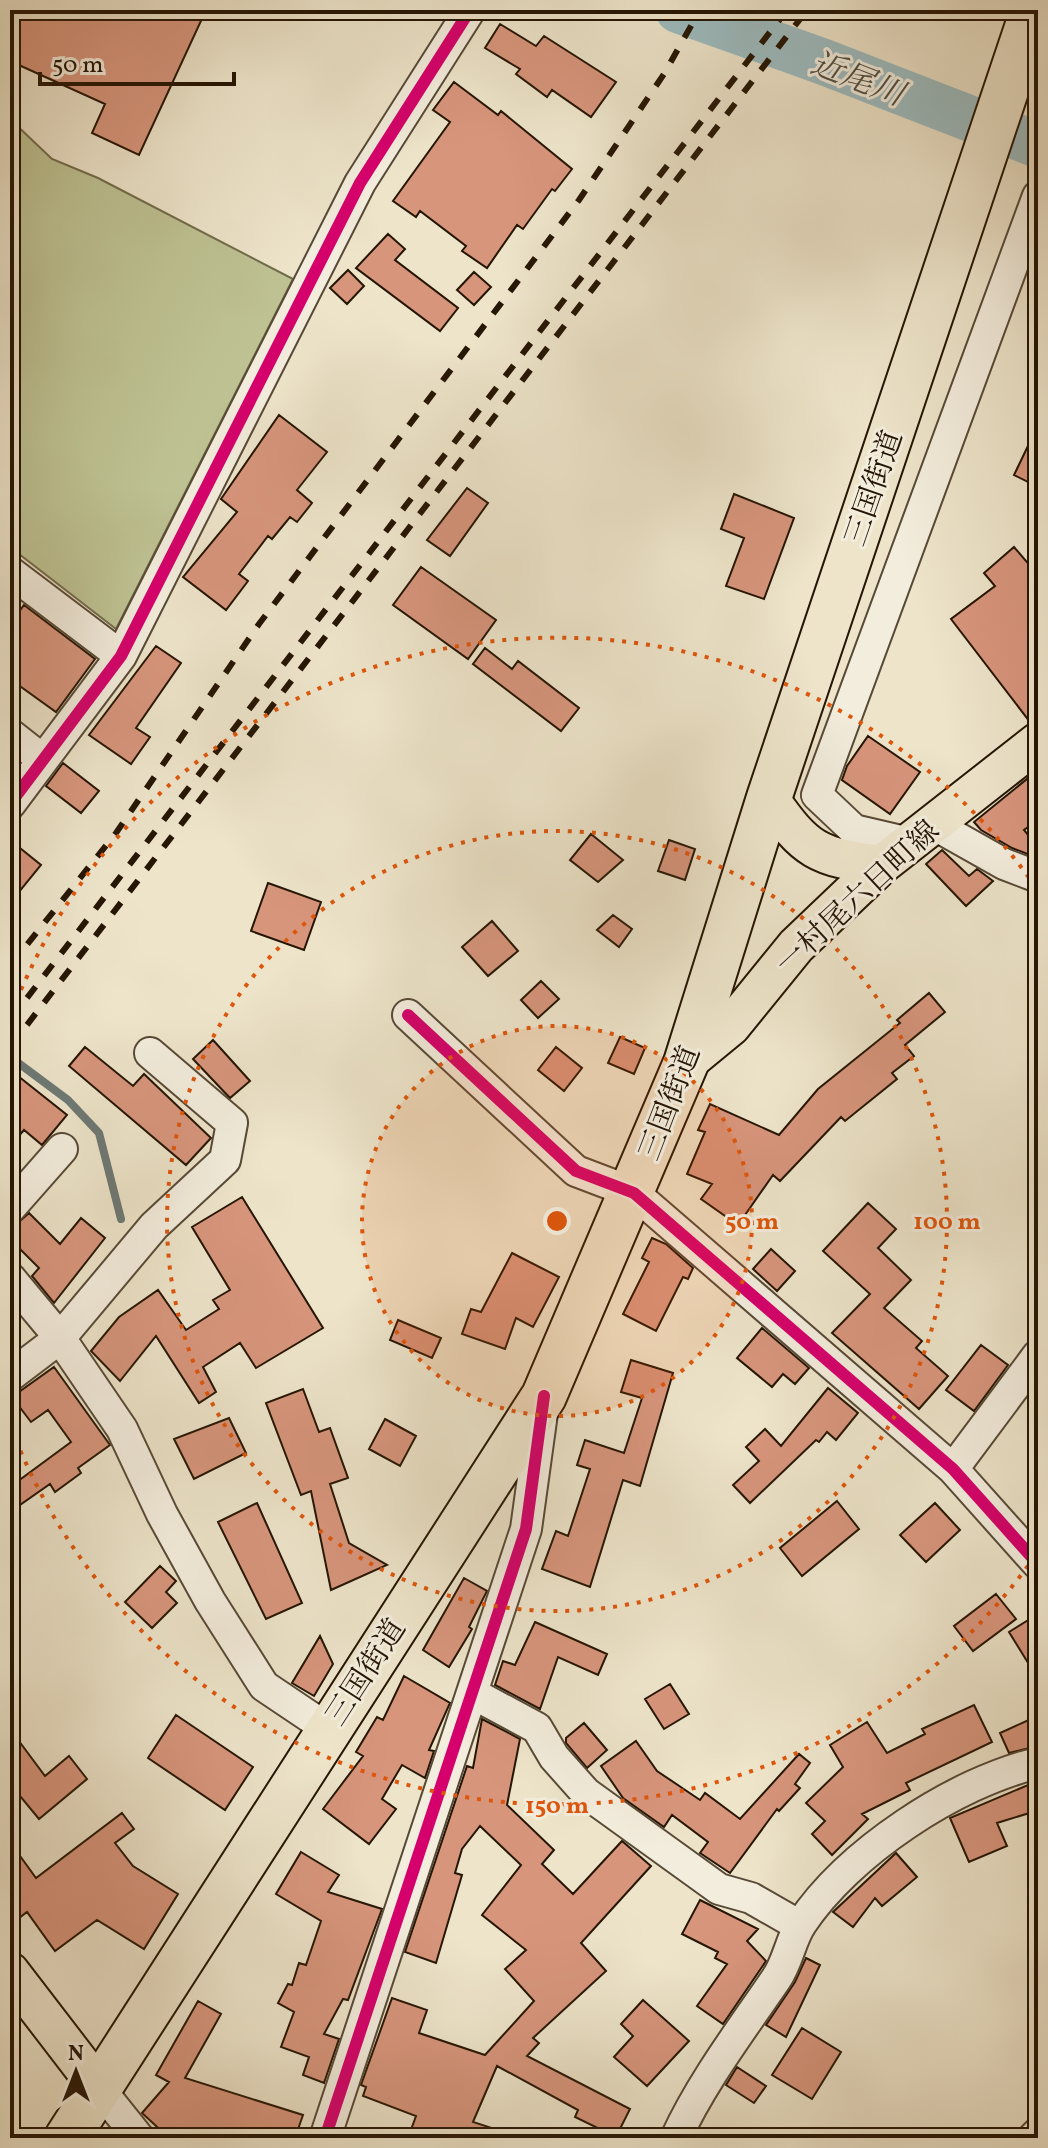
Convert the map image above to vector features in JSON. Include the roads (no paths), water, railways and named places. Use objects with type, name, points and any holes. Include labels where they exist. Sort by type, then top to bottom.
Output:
[{"type":"highway","name":"三国街道","points":[[67,2138],[544,1396],[634,1193],[686,1063],[769,798],[1033,10]]},
{"type":"main road","name":"一村尾六日町線","points":[[686,1063],[731,1026],[796,946],[908,844],[1038,742]]},
{"type":"main road","points":[[769,798],[790,829],[812,850],[842,860],[908,844]]},
{"type":"main road","points":[[10,1972],[99,2088]]},
{"type":"street","points":[[10,804],[121,656],[360,183],[470,10]]},
{"type":"street","points":[[1035,204],[817,795],[854,830],[1004,864],[1038,877]]},
{"type":"street","points":[[10,572],[121,656]]},
{"type":"street","points":[[10,734],[43,760]]},
{"type":"street","points":[[408,1015],[576,1171],[634,1193],[953,1469],[1038,1564]]},
{"type":"street","points":[[10,1376],[60,1338],[154,1226],[225,1160],[232,1123],[150,1053]]},
{"type":"street","points":[[10,1208],[62,1149]]},
{"type":"street","points":[[10,1278],[60,1338],[122,1429],[162,1514],[210,1601],[264,1686],[328,1729]]},
{"type":"street","points":[[953,1469],[1038,1355]]},
{"type":"street","points":[[325,2138],[526,1529],[544,1396]]},
{"type":"street","points":[[472,1693],[537,1728],[554,1757],[586,1793],[719,1889],[751,1898],[800,1926]]},
{"type":"street","points":[[676,2138],[692,2104],[782,1971],[800,1926],[846,1869],[910,1821],[977,1786],[1038,1763]]},
{"type":"street","points":[[99,2088],[139,2138]]},
{"type":"street","points":[[1033,2138],[1038,2133]]},
{"type":"waterway","name":"近尾川","points":[[678,10],[824,62],[1038,145]]},
{"type":"waterway","points":[[13,1059],[68,1100],[99,1133],[121,1219]]},
{"type":"railway","points":[[10,966],[116,833],[259,624],[579,200],[664,74],[700,10]]},
{"type":"railway","points":[[10,1020],[787,10]]},
{"type":"railway","points":[[10,1047],[807,10]]}]
